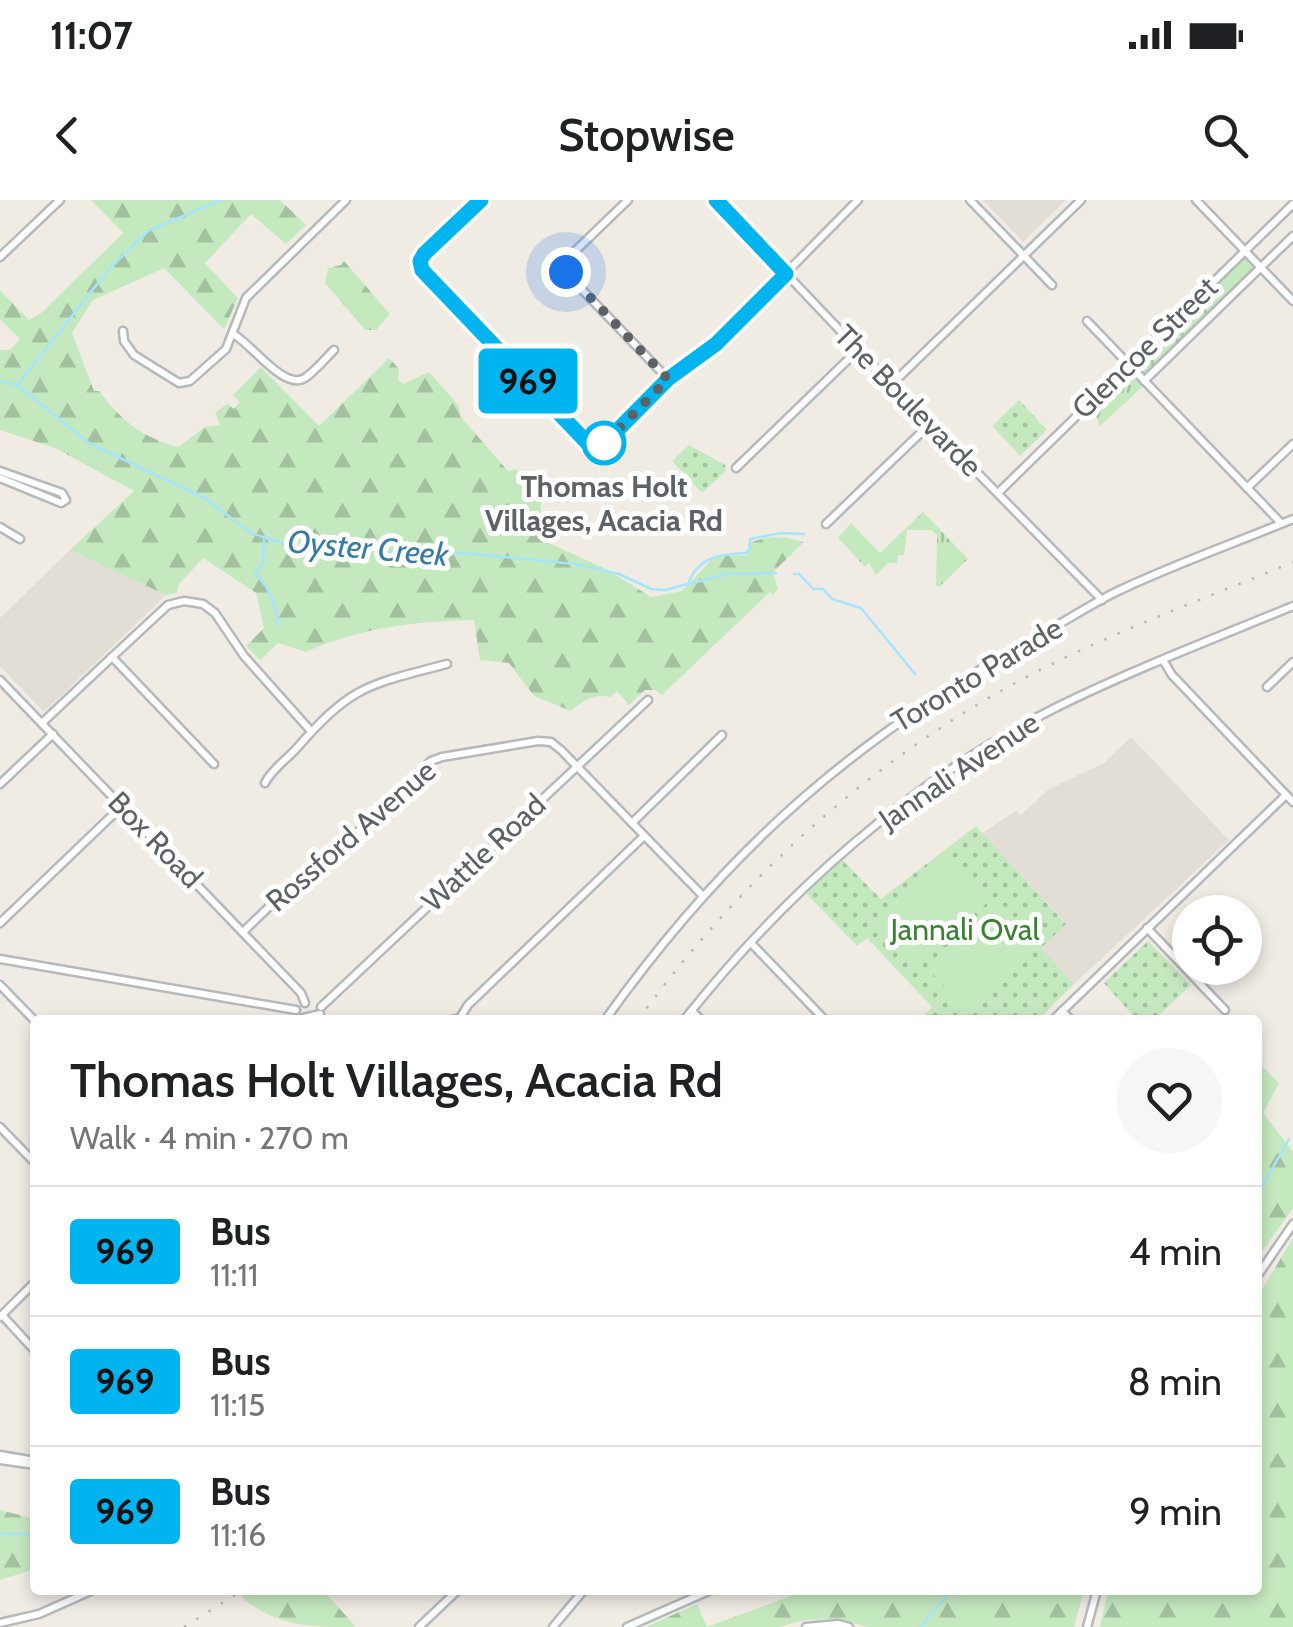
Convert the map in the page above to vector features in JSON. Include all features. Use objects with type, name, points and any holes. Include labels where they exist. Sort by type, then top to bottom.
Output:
[{"type":"street","points":[[0,257],[60,200]]},
{"type":"street","points":[[123,331],[124,342],[132,354],[183,385],[196,378],[223,352],[243,301],[346,200]]},
{"type":"street","points":[[480,200],[424,254],[420,261],[422,270],[596,452],[668,379],[716,344],[858,200]]},
{"type":"street","points":[[628,200],[568,257],[565,268],[668,379]]},
{"type":"street","name":"The Boulevarde","points":[[716,200],[1102,600]]},
{"type":"street","points":[[970,200],[1052,285]]},
{"type":"street","points":[[891,384],[1082,200]]},
{"type":"street","points":[[1196,200],[1293,300]]},
{"type":"street","name":"Glencoe Street","points":[[998,493],[1293,204]]},
{"type":"street","name":"Glencoe Street","points":[[1144,381],[1293,236]]},
{"type":"street","points":[[1087,321],[1281,524]]},
{"type":"street","points":[[233,334],[248,343],[281,376],[293,381],[305,377],[334,350]]},
{"type":"street","points":[[736,468],[858,350]]},
{"type":"street","points":[[826,524],[930,424]]},
{"type":"street","points":[[1247,488],[1293,444]]},
{"type":"street","points":[[0,474],[62,493],[66,500],[54,501],[0,474]]},
{"type":"street","name":"Toronto Parade","points":[[609,1015],[702,896],[786,811],[880,734],[976,670],[1102,600],[1293,518]]},
{"type":"street","points":[[0,527],[20,539]]},
{"type":"street","points":[[42,723],[168,605],[184,600],[203,604],[216,613],[244,656],[310,730]]},
{"type":"street","name":"Jannali Avenue","points":[[688,1015],[814,878],[872,829],[954,769],[1055,708],[1293,606]]},
{"type":"street","points":[[112,658],[214,764]]},
{"type":"street","points":[[1163,660],[1172,676],[1293,802]]},
{"type":"street","points":[[1267,687],[1293,662]]},
{"type":"street","points":[[265,783],[310,730],[358,690],[388,678],[447,664]]},
{"type":"street","name":"Box Road","points":[[0,680],[301,992],[306,1003]]},
{"type":"street","name":"Wattle Road","points":[[323,1014],[576,765],[648,700]]},
{"type":"street","points":[[0,784],[53,734]]},
{"type":"street","points":[[632,823],[722,736]]},
{"type":"street","name":"Rossford Avenue","points":[[243,932],[305,872],[360,830],[431,761],[544,741],[556,746],[576,765],[702,896]]},
{"type":"street","points":[[1058,1015],[1286,795]]},
{"type":"street","points":[[0,923],[122,806]]},
{"type":"street","points":[[462,1015],[644,836]]},
{"type":"street","points":[[1147,928],[1225,1010]]},
{"type":"street","points":[[751,943],[820,1015]]},
{"type":"street","points":[[1,958],[296,1010],[306,1003],[323,1014]]},
{"type":"street","points":[[0,985],[30,1016]]},
{"type":"street","points":[[296,1010],[299,1015]]},
{"type":"street","points":[[1062,1010],[1066,1015]]},
{"type":"street","points":[[692,1011],[696,1015]]},
{"type":"street","points":[[0,1127],[30,1158]]},
{"type":"street","points":[[1262,1270],[1293,1224]]},
{"type":"street","points":[[30,1287],[1,1316],[30,1345]]},
{"type":"street","points":[[0,1457],[30,1462]]},
{"type":"street","points":[[0,1623],[39,1614],[82,1595]]},
{"type":"street","points":[[419,1627],[453,1595]]},
{"type":"street","points":[[553,1627],[580,1595]]},
{"type":"street","points":[[627,1627],[700,1595]]},
{"type":"street","points":[[1087,1627],[1096,1595]]},
{"type":"street","points":[[806,1627],[850,1627]]},
{"type":"shaded area","points":[[983,200],[1066,200],[1023,242]]},
{"type":"shaded area","points":[[70,550],[166,595],[44,712],[0,666],[0,618]]},
{"type":"shaded area","points":[[1131,737],[1229,840],[1074,984],[1040,948],[1066,923],[982,833],[1016,811],[1021,815],[1049,789],[1104,763]]},
{"type":"green space","points":[[91,200],[280,200],[306,225],[286,244],[251,214],[205,263],[238,298],[224,329],[164,268],[93,300],[72,333],[94,391],[99,391],[133,426],[153,438],[178,447],[205,427],[220,425],[215,413],[227,404],[234,409],[240,402],[233,395],[261,367],[319,426],[389,358],[399,369],[398,380],[403,384],[429,372],[459,406],[460,416],[508,471],[516,469],[541,495],[540,539],[606,569],[651,597],[682,591],[715,556],[748,555],[748,544],[755,541],[775,537],[804,542],[773,572],[778,589],[773,595],[770,592],[662,695],[645,690],[629,705],[617,691],[610,697],[589,699],[571,711],[534,696],[509,663],[480,660],[474,620],[388,627],[306,652],[278,643],[260,660],[246,646],[264,628],[256,593],[203,558],[179,584],[177,593],[166,595],[70,550],[134,491],[55,448],[0,430],[0,350],[10,350],[20,339],[0,319],[0,290],[29,320],[41,313],[123,233]]},
{"type":"green space","points":[[1244,258],[1254,269],[1144,375],[1134,364]]},
{"type":"green space","points":[[344,261],[390,314],[376,330],[365,330],[325,283],[328,268]]},
{"type":"green space","points":[[1126,375],[1142,387],[1100,426],[1092,408]]},
{"type":"green space","points":[[1019,400],[1047,430],[1020,456],[992,426]]},
{"type":"green space","points":[[689,445],[725,465],[726,471],[702,493],[672,461]]},
{"type":"green space","points":[[923,512],[968,559],[939,587],[937,535],[931,530],[907,530],[904,555],[898,555],[897,563],[888,563],[876,575],[869,563],[865,567],[838,538],[851,523],[880,553]]},
{"type":"green space","name":"Jannali Oval","points":[[976,826],[1066,924],[1041,948],[1074,984],[1043,1015],[925,1015],[932,1007],[867,938],[857,946],[802,889],[839,857],[881,899]]},
{"type":"green space","points":[[950,856],[990,900],[916,967],[877,923]]},
{"type":"green space","points":[[1000,902],[1040,945],[969,1013],[928,969]]},
{"type":"green space","points":[[1148,941],[1172,966],[1172,985],[1191,985],[1159,1015],[1133,1015],[1104,983]]},
{"type":"green space","points":[[1262,1066],[1279,1083],[1263,1113],[1293,1152],[1293,1208],[1262,1251]]},
{"type":"green space","points":[[1293,1238],[1293,1627],[1100,1627],[1107,1595],[1262,1595],[1262,1289]]},
{"type":"green space","points":[[0,1510],[30,1518],[30,1571],[0,1580]]},
{"type":"green space","points":[[327,1595],[356,1627],[295,1623],[267,1614],[241,1596]]},
{"type":"green space","points":[[793,1595],[1083,1595],[1074,1627],[868,1627],[836,1619],[805,1620],[778,1627],[707,1627]]},
{"type":"green space","points":[[697,1604],[707,1627],[646,1627]]},
{"type":"waterway","points":[[19,383],[109,269],[148,231],[221,200]]},
{"type":"waterway","name":"Oyster Creek","points":[[0,381],[17,385],[89,443],[206,499],[251,533],[285,544],[464,553],[575,564],[665,590],[727,574],[776,573]]},
{"type":"waterway","points":[[689,581],[706,561],[746,553],[750,539],[781,533],[804,534]]},
{"type":"waterway","points":[[264,539],[263,564],[254,572],[271,596],[278,625]]},
{"type":"waterway","points":[[794,574],[799,574],[813,589],[823,589],[832,599],[861,608],[915,674]]},
{"type":"waterway","points":[[1262,1187],[1289,1139]]},
{"type":"waterway","points":[[0,1534],[30,1534]]},
{"type":"waterway","points":[[920,1627],[948,1595]]},
{"type":"railway","points":[[642,1015],[723,916],[770,867],[819,820],[926,737],[983,701],[1073,654],[1293,562]]},
{"type":"railway","points":[[184,1627],[235,1595]]},
{"type":"bus line","name":"969","points":[[481,200],[424,254],[420,267],[596,452],[668,379],[716,344],[786,274],[716,200]]},
{"type":"place","name":"Thomas Holt Villages, Acacia Rd","points":[[604,443]]},
{"type":"route","points":[[566,272],[668,379],[596,452],[604,443]]}]
